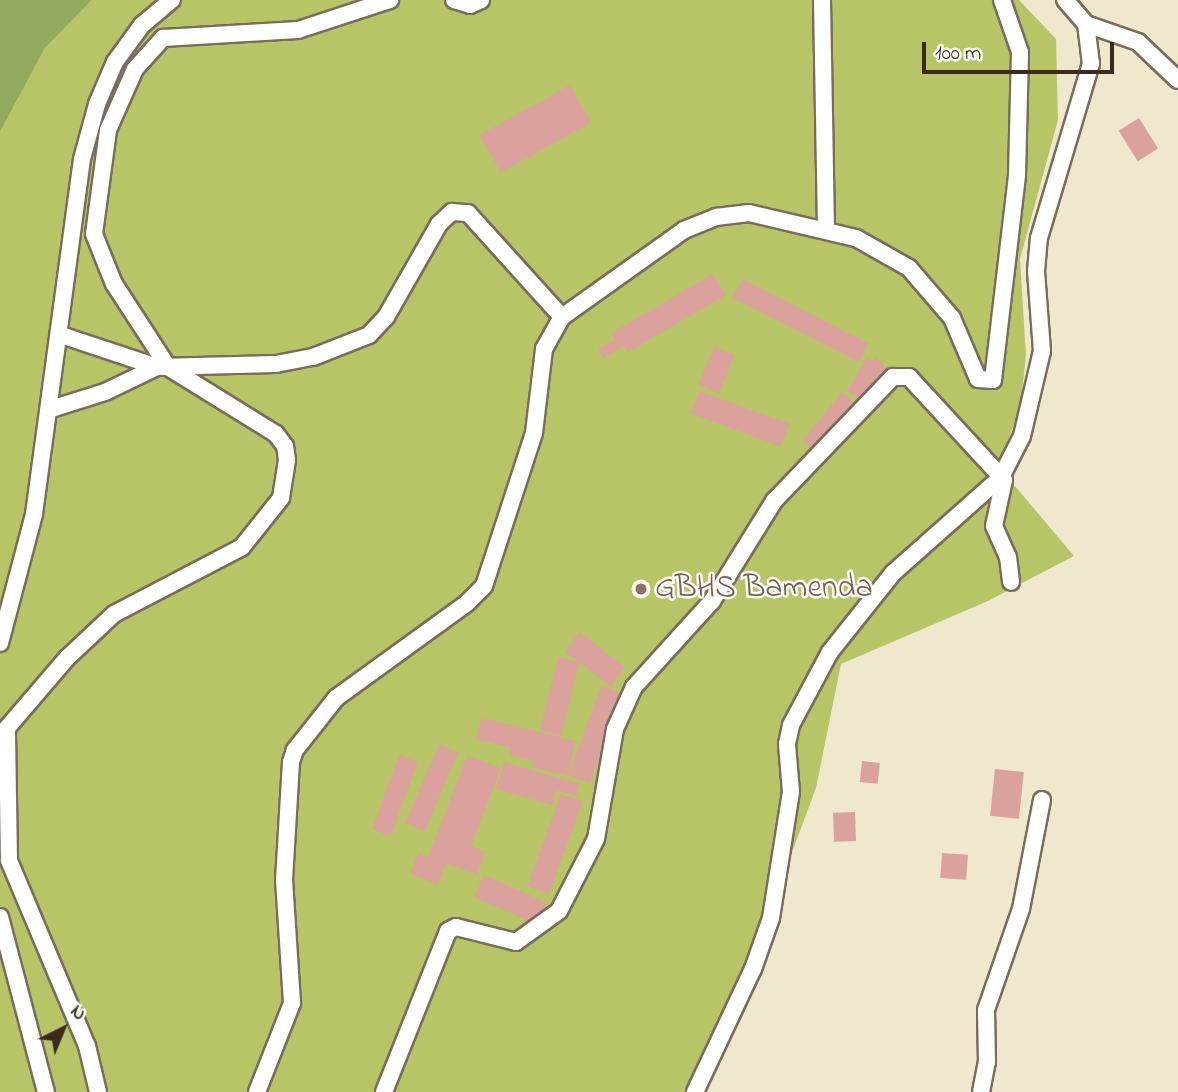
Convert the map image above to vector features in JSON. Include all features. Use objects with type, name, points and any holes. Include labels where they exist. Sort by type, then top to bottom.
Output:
[{"type":"street","points":[[0,643],[34,514],[61,335],[66,254],[82,159],[97,104],[115,62],[142,25],[172,0]]},
{"type":"street","points":[[162,367],[114,284],[94,234],[108,130],[135,69],[163,38],[298,30],[390,0]]},
{"type":"street","points":[[454,0],[470,5],[481,0]]},
{"type":"street","points":[[822,0],[826,229]]},
{"type":"street","points":[[257,1092],[292,1003],[284,880],[295,750],[336,698],[484,586],[531,445],[544,349],[562,317],[633,263],[684,230],[716,217],[749,213],[856,238],[909,268],[952,318],[978,379],[993,380],[1018,147],[1020,52],[1002,0]]},
{"type":"street","points":[[1065,0],[1086,24],[1138,43],[1178,80]]},
{"type":"street","points":[[695,1092],[753,969],[771,918],[791,792],[787,744],[791,725],[830,652],[893,573],[1001,477],[1013,459],[1035,394],[1042,351],[1037,252],[1091,64],[1086,24]]},
{"type":"street","points":[[51,409],[105,392],[162,367],[276,364],[313,357],[369,335],[386,317],[439,224],[452,212],[468,213],[562,317]]},
{"type":"street","points":[[61,335],[162,367],[276,434],[285,446],[288,460],[281,498],[242,547],[114,614],[67,658],[7,728],[9,860],[87,1046],[98,1092]]},
{"type":"street","points":[[384,1092],[448,931],[456,927],[516,942],[558,911],[596,839],[615,729],[634,687],[712,601],[774,501],[893,377],[909,377],[1001,477],[1004,492],[993,526],[1008,557],[1011,582]]},
{"type":"street","points":[[981,1092],[988,1062],[986,1010],[1021,909],[1042,800]]},
{"type":"street","points":[[0,917],[46,1092]]},
{"type":"green space","points":[[0,0],[92,0],[45,48],[0,132]]},
{"type":"green space","points":[[92,0],[1019,0],[1056,39],[1058,120],[1020,259],[1026,356],[1020,409],[998,466],[1074,556],[988,601],[841,664],[816,788],[724,1035],[690,1092],[0,1092],[0,132],[45,48]]},
{"type":"building","points":[[570,85],[591,123],[501,173],[480,135]]},
{"type":"building","points":[[1139,118],[1158,149],[1138,161],[1119,131]]},
{"type":"building","points":[[713,274],[726,295],[628,352],[624,346],[603,358],[598,349],[615,340],[611,333]]},
{"type":"building","points":[[742,279],[869,343],[859,362],[732,298]]},
{"type":"building","points":[[714,347],[734,355],[719,393],[699,385]]},
{"type":"building","points":[[867,357],[873,361],[875,357],[886,367],[866,402],[847,391]]},
{"type":"building","points":[[699,391],[789,424],[781,446],[691,414]]},
{"type":"building","points":[[842,392],[859,406],[819,455],[802,441]]},
{"type":"building","points":[[579,632],[625,667],[611,687],[565,652]]},
{"type":"building","points":[[558,657],[579,662],[561,736],[540,730]]},
{"type":"building","points":[[601,686],[623,694],[590,783],[569,775]]},
{"type":"building","points":[[482,718],[576,741],[568,776],[532,767],[533,761],[510,755],[511,748],[476,739]]},
{"type":"building","points":[[439,744],[458,752],[425,831],[405,823]]},
{"type":"building","points":[[399,755],[418,762],[391,836],[372,829]]},
{"type":"building","points":[[467,756],[501,768],[471,846],[485,852],[477,875],[446,863],[438,885],[410,873],[419,853],[428,857]]},
{"type":"building","points":[[862,761],[880,763],[878,784],[860,782]]},
{"type":"building","points":[[504,762],[580,784],[576,796],[556,790],[552,805],[496,789]]},
{"type":"building","points":[[995,769],[1024,772],[1019,819],[990,816]]},
{"type":"building","points":[[561,794],[583,802],[549,894],[527,886]]},
{"type":"building","points":[[855,812],[856,841],[834,842],[833,813]]},
{"type":"building","points":[[942,853],[968,855],[966,880],[940,878]]},
{"type":"building","points":[[484,875],[546,903],[536,925],[474,897]]},
{"type":"place","name":"GBHS Bamenda","points":[[641,589]]}]
